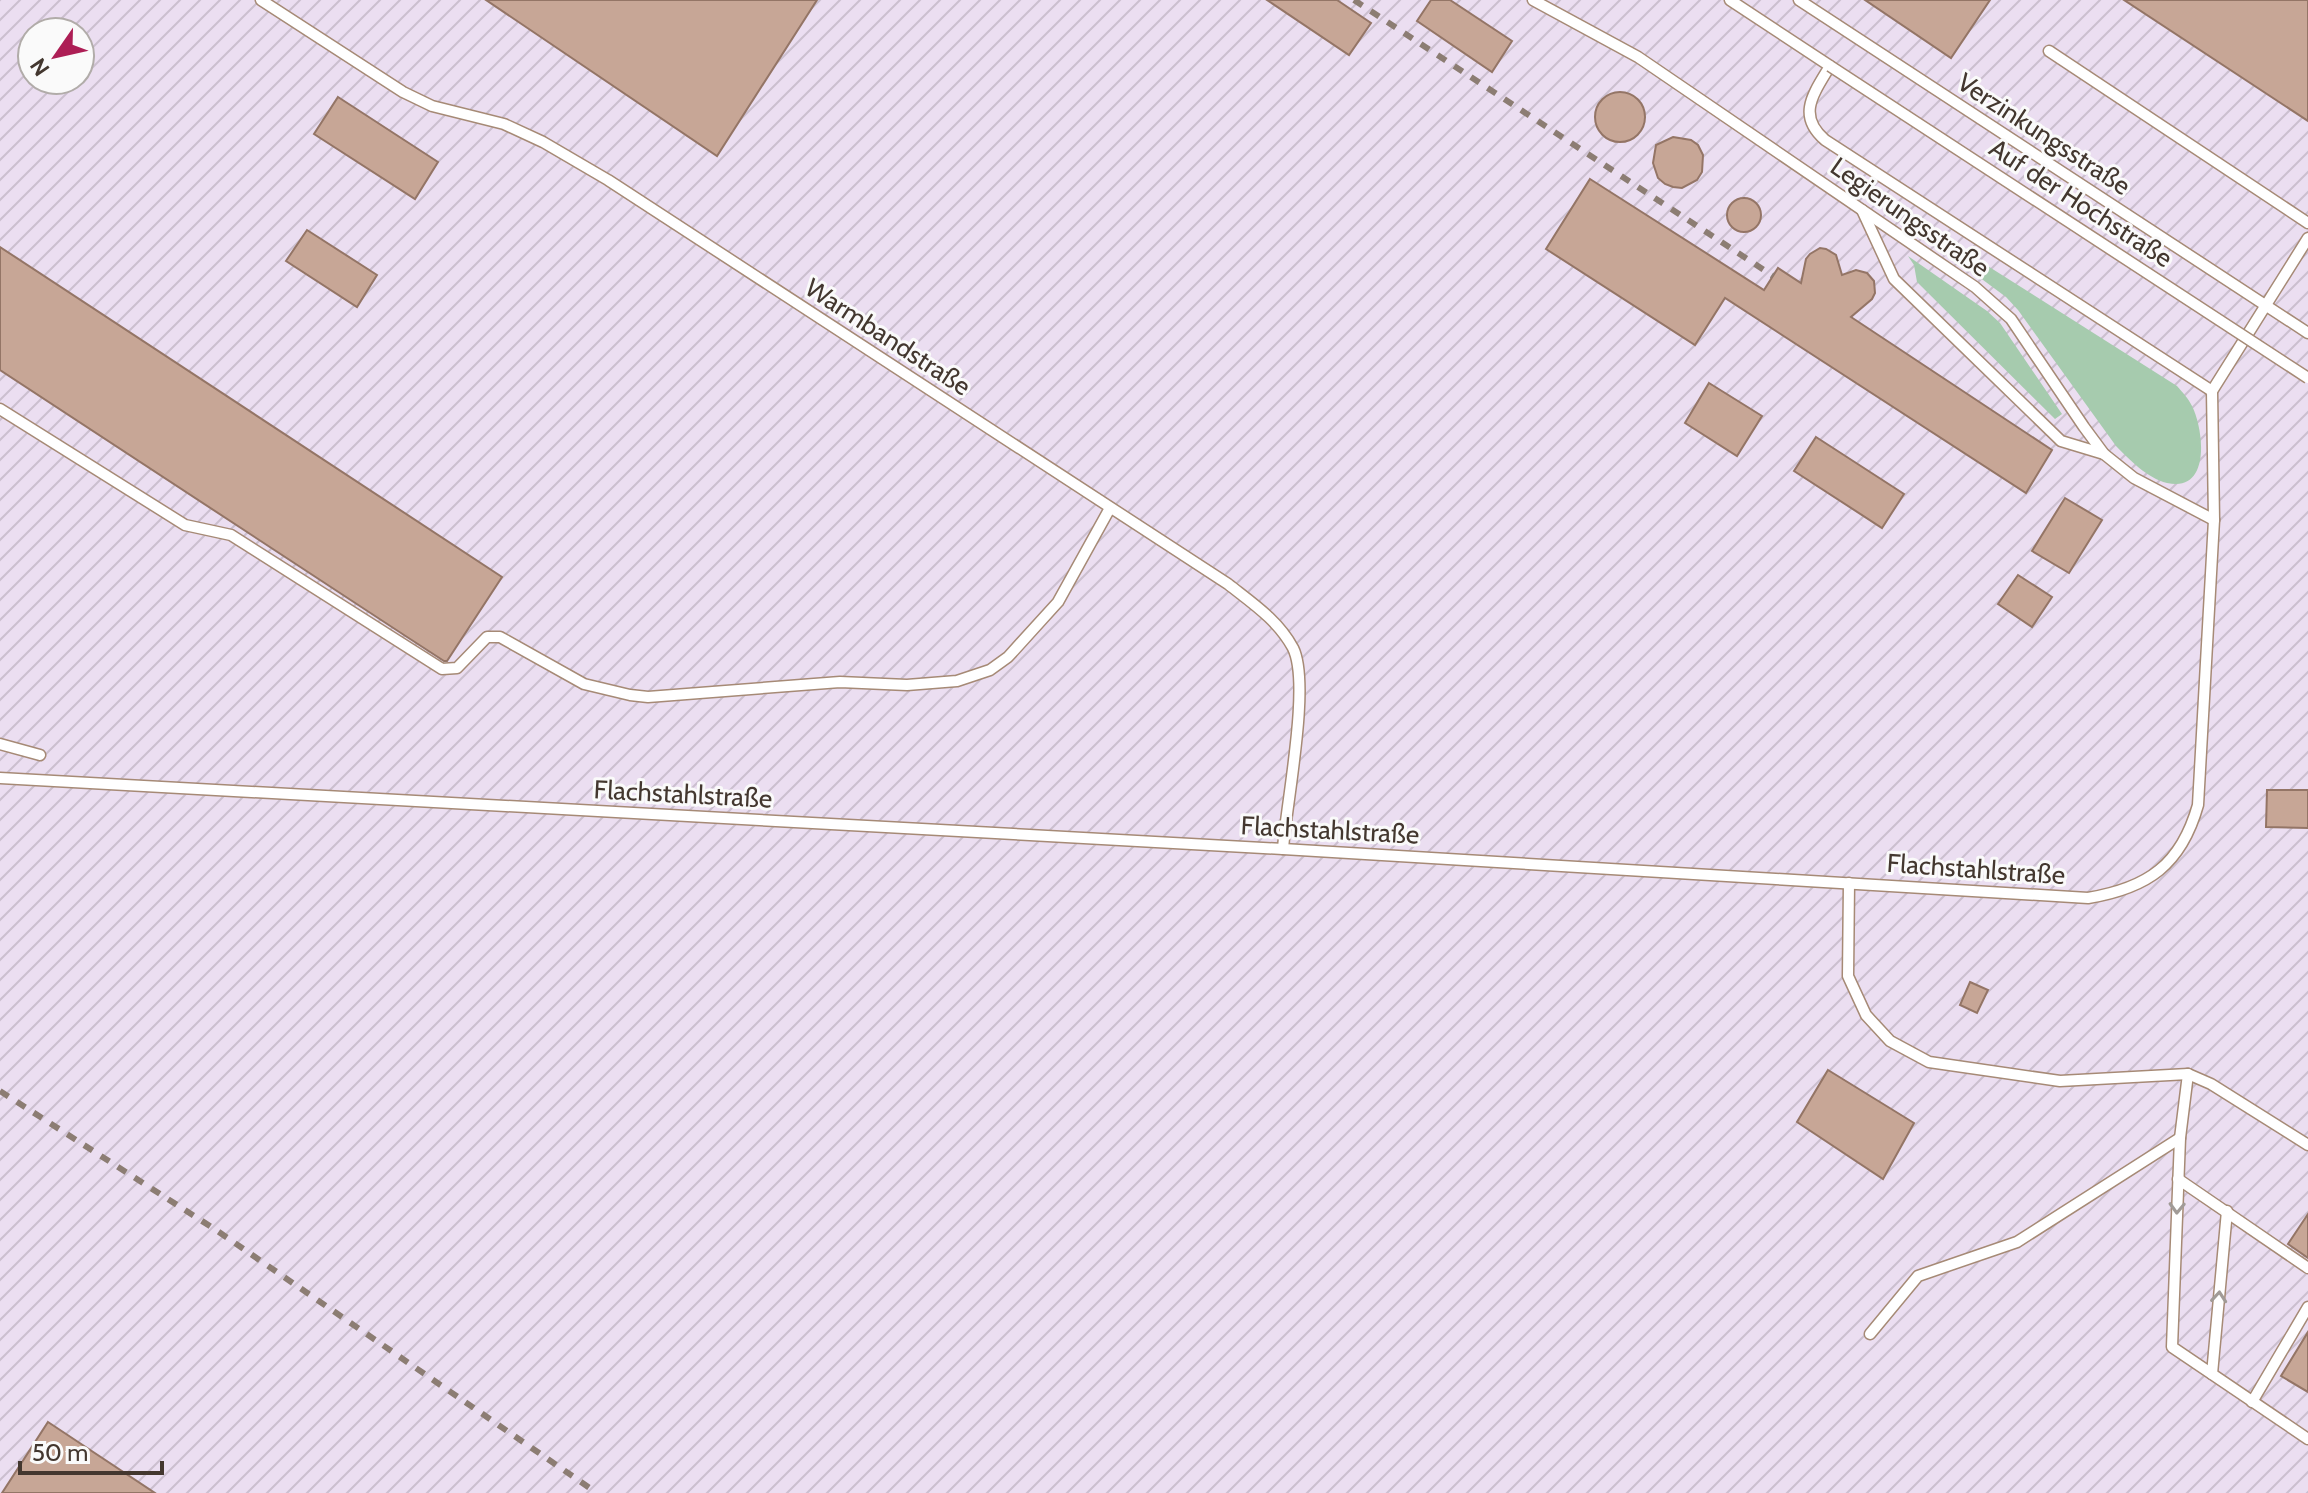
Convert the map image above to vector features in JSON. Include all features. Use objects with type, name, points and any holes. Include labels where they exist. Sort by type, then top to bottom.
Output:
[{"type":"lane","name":"Warmbandstraße","points":[[261,0],[403,92],[432,106],[504,124],[543,142],[608,180],[1228,584],[1260,608],[1281,629],[1294,651],[1299,678],[1298,722],[1283,849]]},
{"type":"lane","name":"Legierungsstraße","points":[[1533,0],[1638,57],[1975,287],[2011,319],[2104,454],[2134,478],[2214,520]]},
{"type":"lane","name":"Auf der Hochstraße","points":[[1730,0],[2308,378]]},
{"type":"lane","name":"Verzinkungsstraße","points":[[1799,0],[2308,333]]},
{"type":"lane","points":[[2049,51],[2308,223]]},
{"type":"lane","points":[[1830,66],[1809,106],[1809,116],[1818,133],[2212,391],[2308,238]]},
{"type":"lane","points":[[1861,209],[1894,279],[2061,441],[2104,454]]},
{"type":"lane","name":"Flachstahlstraße","points":[[0,778],[1283,849],[2088,898],[2118,893],[2144,881],[2164,866],[2192,827],[2198,805],[2214,520],[2212,391]]},
{"type":"lane","points":[[0,409],[185,525],[231,535],[442,669],[457,668],[487,637],[500,637],[584,684],[648,697],[840,682],[920,684],[957,681],[990,670],[1008,657],[1058,602],[1110,508]]},
{"type":"lane","points":[[0,744],[40,755]]},
{"type":"lane","points":[[1849,883],[1848,976],[1866,1015],[1890,1041],[1929,1062],[2060,1081],[2188,1074],[2211,1084],[2308,1145]]},
{"type":"lane","points":[[2188,1074],[2180,1138],[2172,1347],[2308,1439]]},
{"type":"lane","points":[[1870,1334],[1918,1276],[2017,1242],[2180,1138]]},
{"type":"lane","points":[[2178,1179],[2308,1268]]},
{"type":"lane","points":[[2212,1374],[2227,1211]]},
{"type":"lane","points":[[2252,1402],[2308,1307]]},
{"type":"shaded area","points":[[0,0],[2308,0],[2308,1493],[0,1493]]},
{"type":"green space","points":[[1908,256],[2000,323],[2062,414],[2055,419],[1917,282],[1914,265]]},
{"type":"green space","points":[[1983,263],[2177,386],[2192,406],[2199,430],[2200,457],[2191,479],[2181,484],[2160,481],[2139,468],[2116,446],[2018,310],[1975,274]]},
{"type":"building","points":[[486,0],[817,0],[717,156]]},
{"type":"building","points":[[1267,0],[1337,0],[1371,23],[1349,55]]},
{"type":"building","points":[[1431,0],[1450,0],[1512,41],[1492,72],[1417,21]]},
{"type":"building","points":[[1865,0],[1990,0],[1951,58]]},
{"type":"building","points":[[2124,0],[2308,0],[2308,121]]},
{"type":"building","points":[[1620,92],[1638,99],[1645,117],[1638,135],[1620,142],[1602,135],[1595,117],[1602,99]]},
{"type":"building","points":[[338,97],[438,162],[415,199],[314,134]]},
{"type":"building","points":[[1673,137],[1691,140],[1703,155],[1702,172],[1697,180],[1682,188],[1665,184],[1658,178],[1653,163],[1656,145]]},
{"type":"building","points":[[1590,179],[1764,290],[1778,268],[1801,283],[1806,259],[1820,248],[1836,255],[1842,275],[1856,270],[1867,273],[1874,281],[1875,293],[1851,317],[2052,450],[2026,493],[1725,298],[1695,345],[1546,249]]},
{"type":"building","points":[[1744,198],[1756,203],[1761,215],[1756,227],[1744,232],[1732,227],[1727,215],[1732,203]]},
{"type":"building","points":[[307,230],[377,275],[357,307],[286,261]]},
{"type":"building","points":[[0,247],[502,577],[447,661],[0,370]]},
{"type":"building","points":[[1709,383],[1762,416],[1737,456],[1685,423]]},
{"type":"building","points":[[1816,437],[1904,494],[1882,528],[1794,471]]},
{"type":"building","points":[[2065,498],[2102,520],[2069,573],[2032,551]]},
{"type":"building","points":[[2018,575],[2052,597],[2032,627],[1998,604]]},
{"type":"building","points":[[2267,790],[2308,790],[2308,828],[2266,827]]},
{"type":"building","points":[[1970,982],[1988,990],[1977,1013],[1960,1005]]},
{"type":"building","points":[[1828,1070],[1914,1123],[1883,1179],[1797,1122]]},
{"type":"building","points":[[2308,1214],[2308,1258],[2288,1244]]},
{"type":"building","points":[[2308,1332],[2308,1392],[2281,1376]]},
{"type":"building","points":[[48,1422],[155,1493],[2,1493]]},
{"type":"railway","points":[[1354,0],[1773,276]]},
{"type":"railway","points":[[0,1091],[216,1230],[597,1493]]}]
